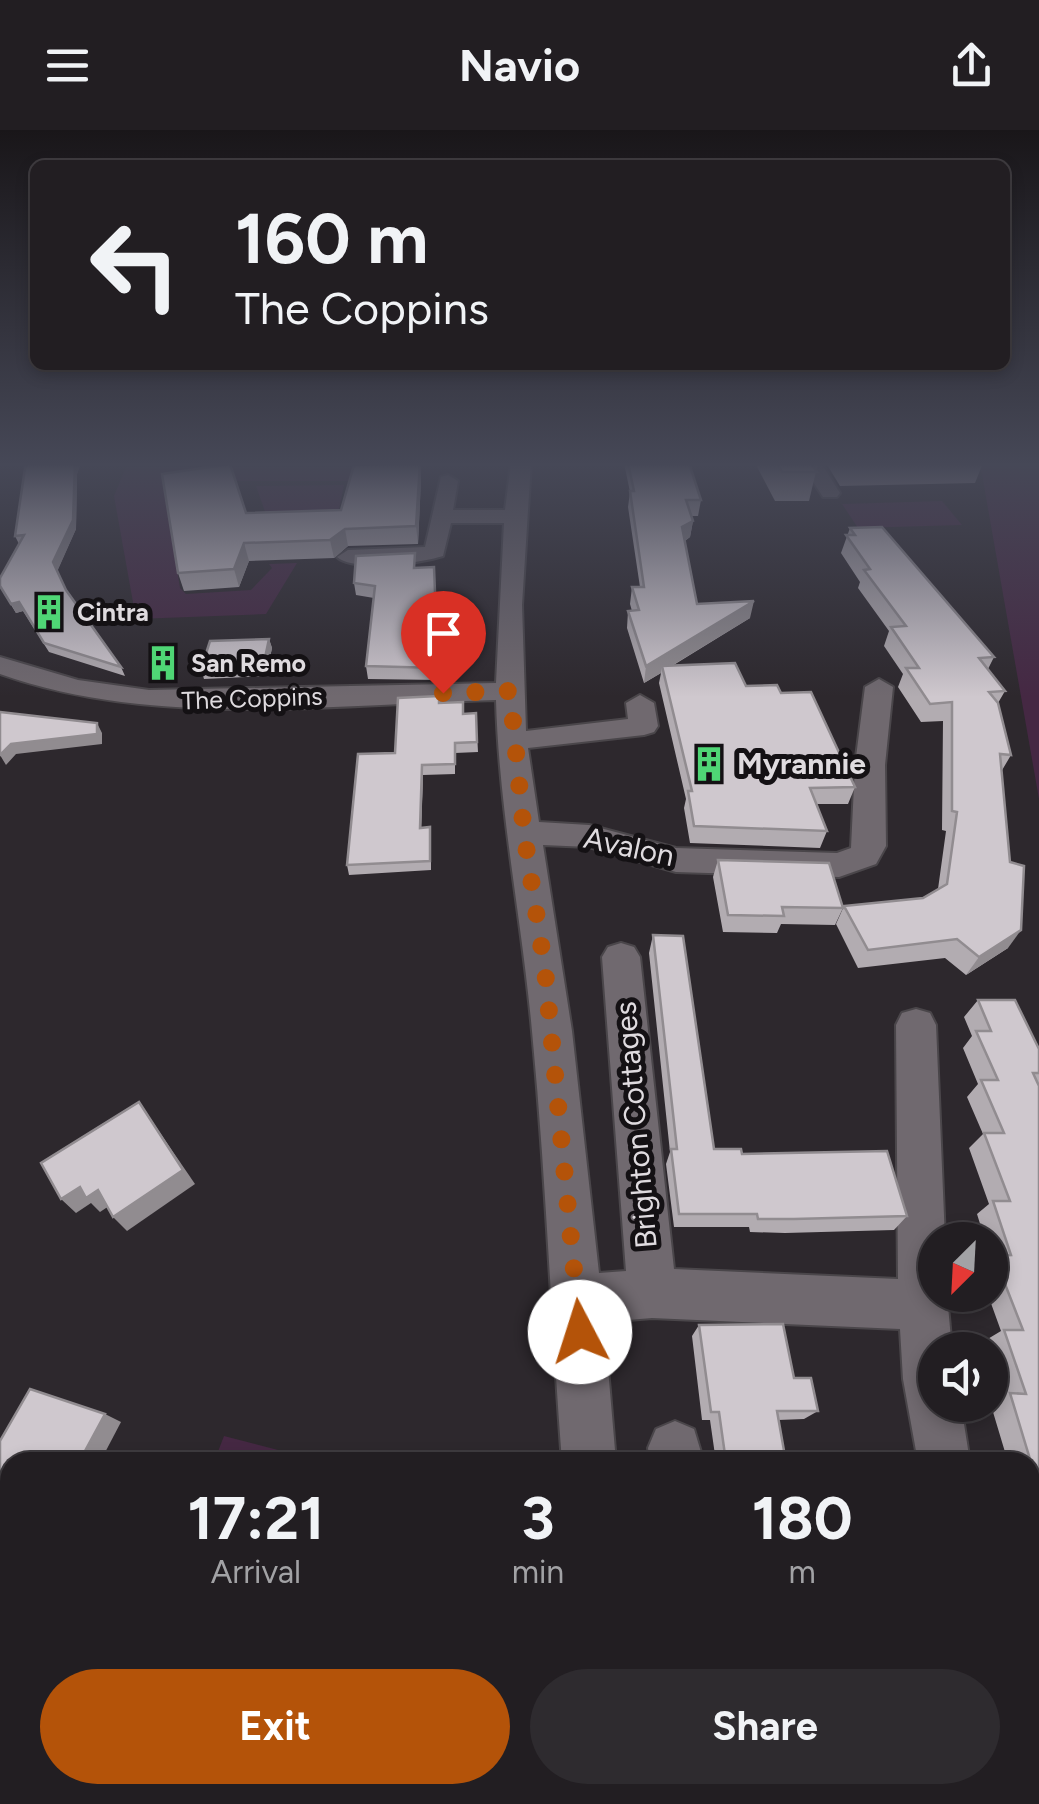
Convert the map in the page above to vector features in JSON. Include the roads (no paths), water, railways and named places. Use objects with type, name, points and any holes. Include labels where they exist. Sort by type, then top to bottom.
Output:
[{"type":"street","points":[[348,557],[419,556],[435,551],[436,541]]},
{"type":"street","points":[[513,541],[510,691],[514,742],[545,970],[578,1300],[588,1452]]},
{"type":"street","name":"The Coppins","points":[[0,664],[47,683],[115,698],[180,700],[510,691]]},
{"type":"street","name":"Avalon","points":[[524,833],[590,836],[676,860],[839,864],[864,856],[869,846],[870,765],[879,688]]},
{"type":"street","points":[[514,742],[644,726],[640,703]]},
{"type":"street","points":[[835,758],[870,765]]},
{"type":"street","name":"Brighton Cottages","points":[[621,958],[652,1294]]},
{"type":"street","points":[[905,1042],[918,1223]]},
{"type":"street","points":[[578,1300],[652,1294],[918,1306]]},
{"type":"street","points":[[924,1312],[929,1380],[943,1452]]},
{"type":"place","name":"Cintra","points":[[49,612]]},
{"type":"place","name":"San Remo","points":[[163,663]]},
{"type":"place","name":"Myrannie","points":[[709,764]]}]
